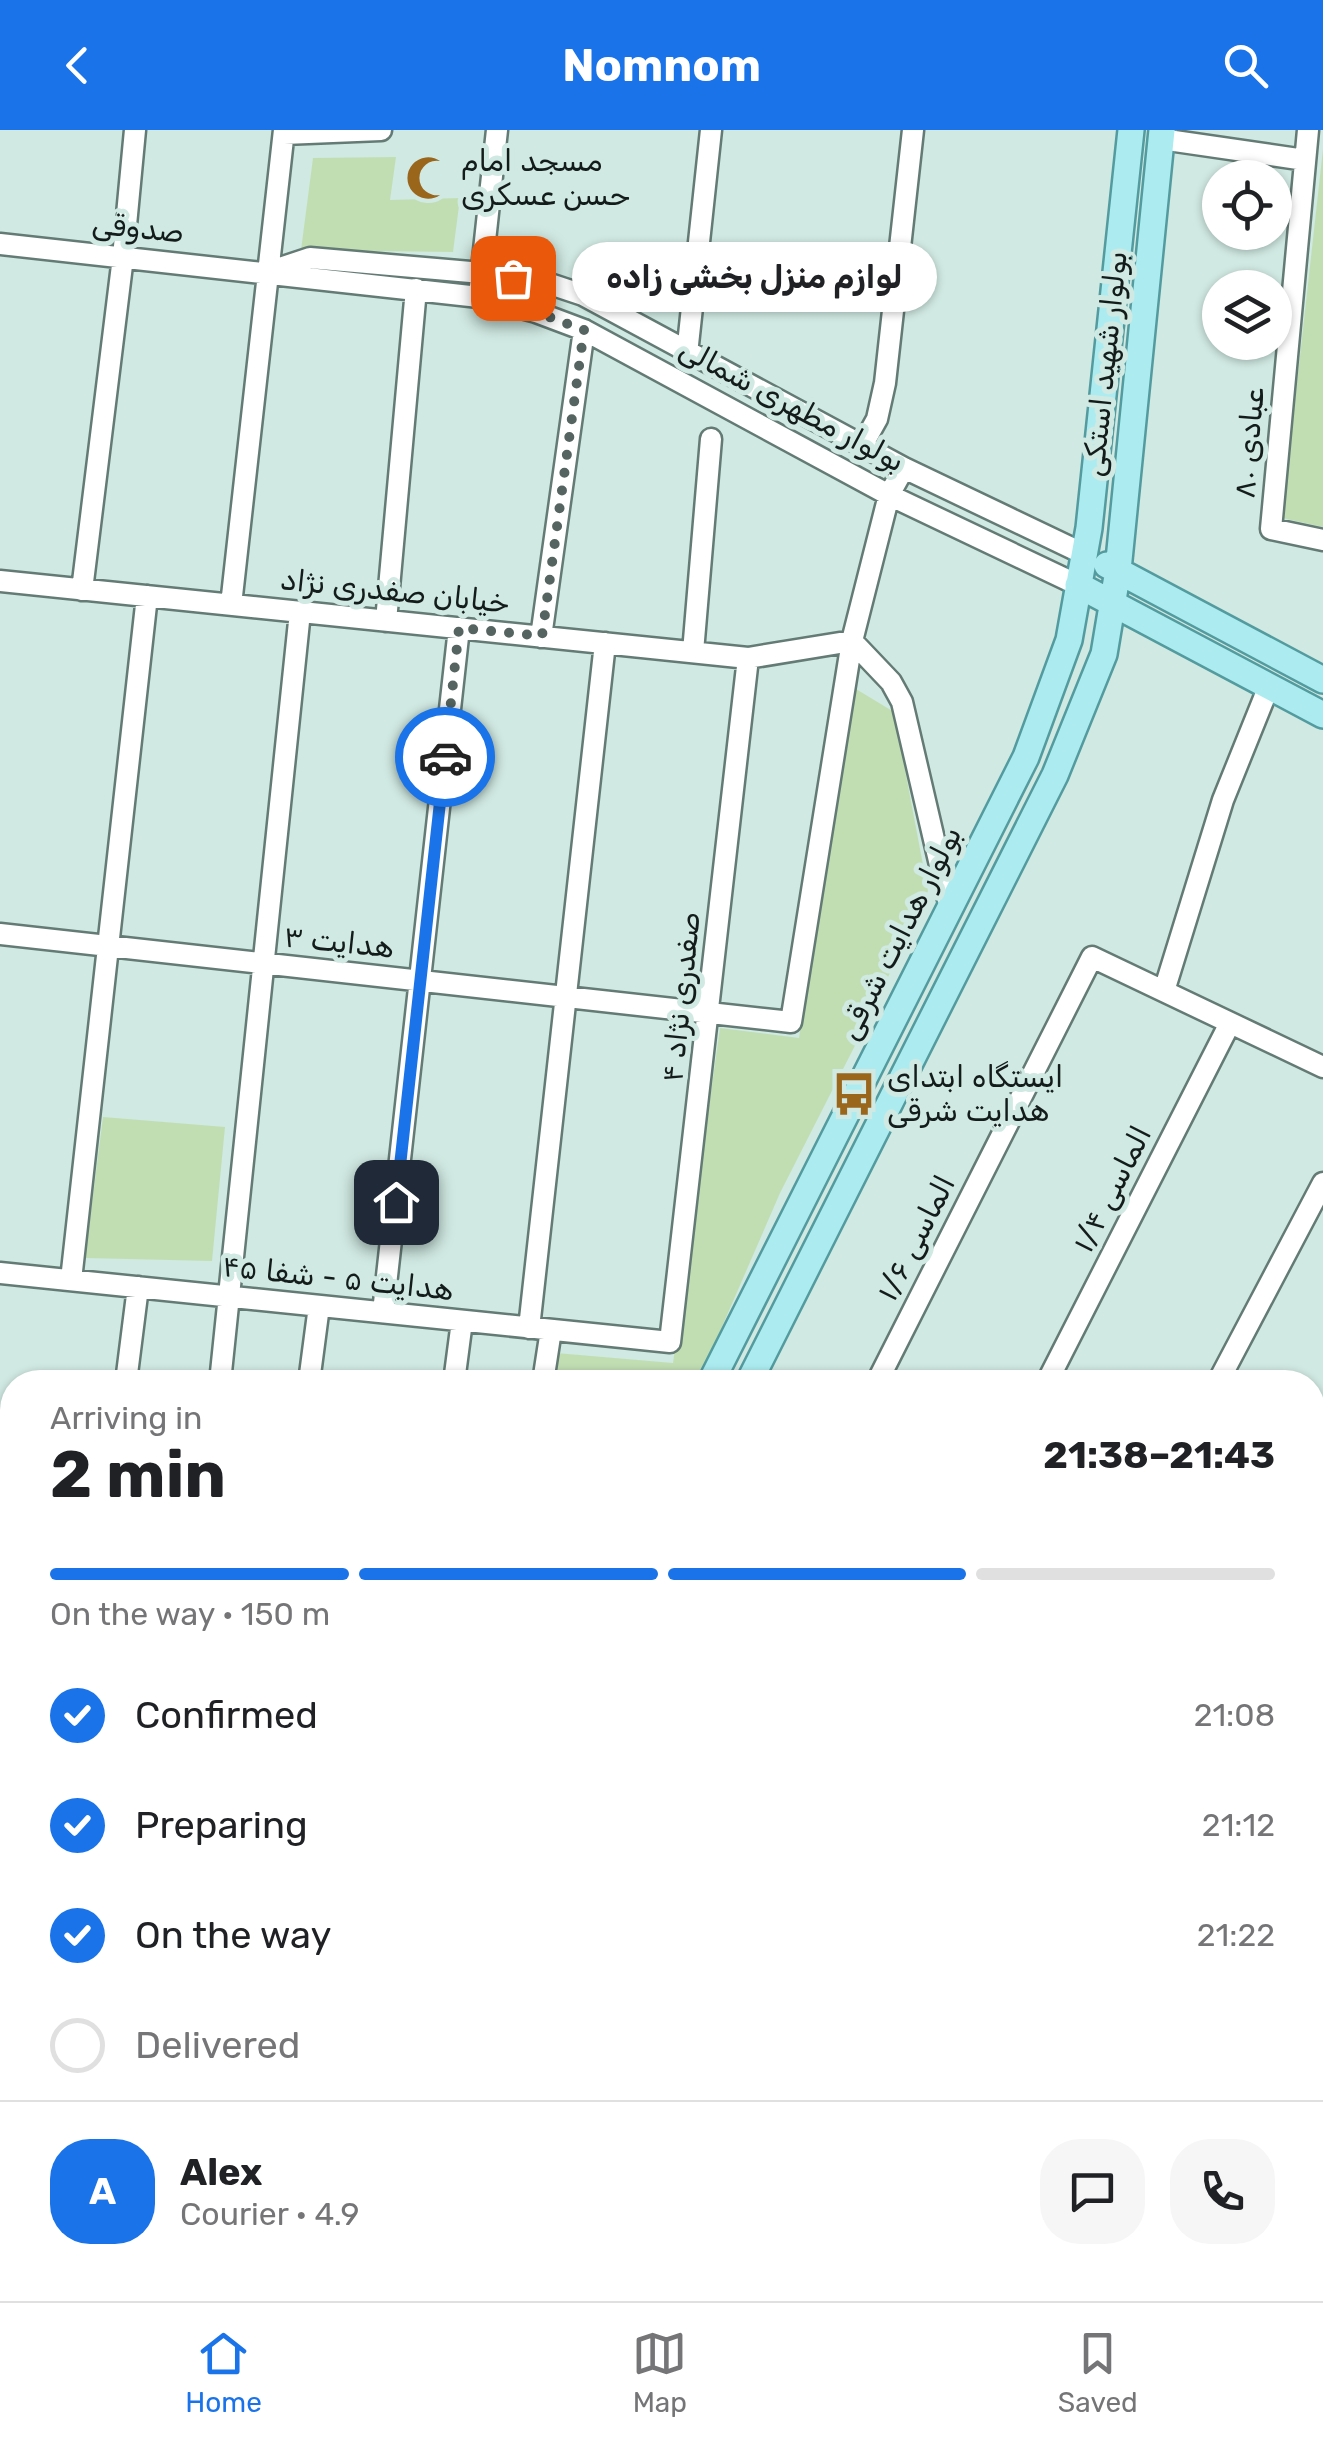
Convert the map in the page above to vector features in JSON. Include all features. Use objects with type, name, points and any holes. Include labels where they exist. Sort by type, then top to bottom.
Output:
[{"type":"main road","name":"بولوار شهید استکی","points":[[1084,554],[1131,130]]},
{"type":"main road","name":"بولوار شهید استکی","points":[[1114,605],[1162,134]]},
{"type":"main road","name":"بولوار مطهری شمالی","points":[[1084,554],[1323,680]]},
{"type":"main road","name":"بولوار هدایت شرقی","points":[[716,1370],[1026,757],[1069,640],[1084,554]]},
{"type":"main road","name":"بولوار مطهری شمالی","points":[[1078,585],[1323,715]]},
{"type":"main road","points":[[755,1370],[1054,775],[1104,654],[1114,605]]},
{"type":"street","points":[[82,590],[124,257],[135,130]]},
{"type":"street","points":[[231,605],[284,132],[381,130]]},
{"type":"street","points":[[478,297],[497,130]]},
{"type":"street","points":[[687,354],[711,130]]},
{"type":"street","points":[[862,446],[876,419],[885,383],[914,130]]},
{"type":"street","name":"عبادی ۸۰","points":[[1308,130],[1272,529],[1323,540]]},
{"type":"street","points":[[1162,134],[1305,160]]},
{"type":"street","name":"صدوقی","points":[[0,244],[269,272]]},
{"type":"street","name":"بولوار مطهری شمالی","points":[[269,272],[310,258],[482,273],[544,282],[582,295],[904,468],[1084,554]]},
{"type":"street","name":"بولوار مطهری شمالی","points":[[269,272],[478,297],[584,330],[890,494],[1078,585]]},
{"type":"street","points":[[386,621],[416,289]]},
{"type":"street","points":[[542,636],[584,330]]},
{"type":"street","points":[[694,652],[711,439]]},
{"type":"street","points":[[904,468],[890,494],[852,642],[891,682],[902,702],[950,908]]},
{"type":"street","name":"خیابان صفدری نژاد","points":[[0,581],[748,658],[852,642]]},
{"type":"street","points":[[70,1280],[147,596]]},
{"type":"street","points":[[221,1370],[300,612]]},
{"type":"street","points":[[384,1312],[459,628]]},
{"type":"street","name":"هدایت ۳","points":[[0,934],[791,1022],[852,642]]},
{"type":"street","points":[[529,1328],[605,644]]},
{"type":"street","name":"صفدری نژاد ۴","points":[[670,1342],[748,658]]},
{"type":"street","points":[[1270,686],[1223,800],[1164,991],[1323,1066]]},
{"type":"street","name":"الماسی ۱/۶","points":[[883,1370],[1092,957],[1164,991]]},
{"type":"street","name":"الماسی ۱/۴","points":[[1053,1370],[1230,1022]]},
{"type":"street","points":[[1224,1370],[1323,1182]]},
{"type":"street","name":"هدایت ۵ - شفا ۴۵","points":[[0,1273],[670,1342]]},
{"type":"street","points":[[128,1370],[138,1287]]},
{"type":"street","points":[[310,1370],[318,1306]]},
{"type":"street","points":[[456,1370],[462,1321]]},
{"type":"street","points":[[545,1370],[551,1330]]},
{"type":"green space","points":[[1323,149],[1323,527],[1282,518]]},
{"type":"green space","points":[[396,157],[390,200],[460,198],[453,252],[301,250],[313,158]]},
{"type":"green space","points":[[851,686],[894,712],[928,891],[780,1193],[703,1370],[554,1370],[556,1353],[673,1363],[720,1028],[799,1038]]},
{"type":"green space","points":[[103,1117],[225,1127],[212,1261],[85,1258]]},
{"type":"way so far","points":[[445,757],[459,628],[542,636],[584,330],[478,297],[482,273],[513,278]]},
{"type":"place","name":"مسجد امام حسن عسکری","points":[[428,178]]},
{"type":"place","name":"لوازم منزل بخشی زاده","points":[[513,278]]},
{"type":"place","name":"ایستگاه ابتدای هدایت شرقی","points":[[854,1094]]},
{"type":"route","points":[[396,1202],[445,757]]}]
